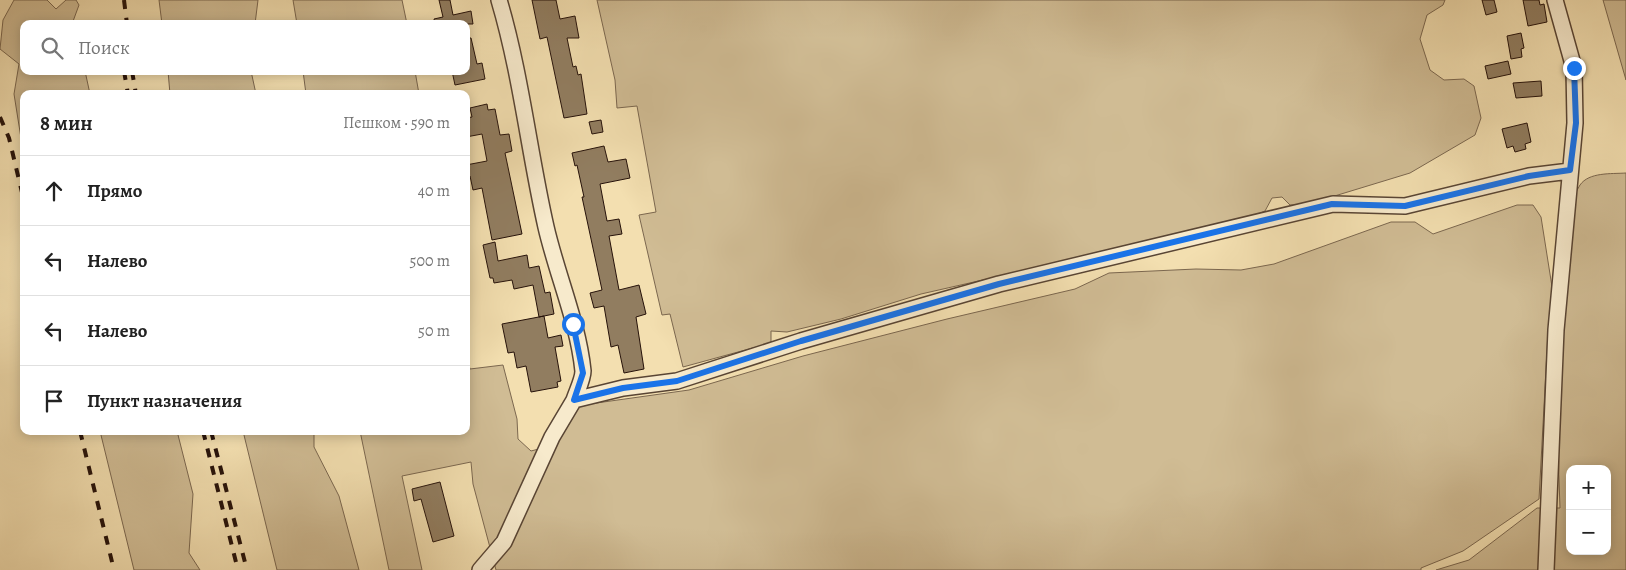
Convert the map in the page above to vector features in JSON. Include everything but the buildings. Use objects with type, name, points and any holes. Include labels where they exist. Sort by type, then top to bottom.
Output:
[{"type":"street","points":[[480,570],[504,542],[552,437],[574,400],[583,373],[573,324],[546,228],[521,92],[498,0]]},
{"type":"street","points":[[1546,570],[1556,330],[1576,123],[1574,68],[1555,0]]},
{"type":"street","points":[[574,400],[623,388],[677,381],[801,341],[999,284],[1332,204],[1405,206],[1529,176],[1570,170]]},
{"type":"shaded area","points":[[14,0],[47,0],[56,9],[66,0],[76,0],[79,5],[73,20],[20,20],[20,75],[86,75],[89,90],[20,90],[20,132],[14,94],[19,64],[0,49],[3,20]]},
{"type":"shaded area","points":[[159,0],[258,0],[256,20],[162,20]]},
{"type":"shaded area","points":[[293,0],[402,0],[406,20],[296,20]]},
{"type":"shaded area","points":[[597,0],[1445,0],[1443,5],[1427,15],[1420,39],[1430,70],[1444,80],[1464,79],[1474,86],[1481,118],[1475,135],[1410,173],[1305,205],[1290,205],[1282,197],[1272,198],[1265,211],[1239,222],[921,294],[841,319],[787,332],[771,331],[771,343],[683,367],[670,314],[662,315],[639,215],[656,212],[637,106],[617,108],[615,80]]},
{"type":"shaded area","points":[[1603,0],[1626,0],[1626,80]]},
{"type":"shaded area","points":[[168,75],[252,75],[255,90],[170,90]]},
{"type":"shaded area","points":[[304,75],[416,75],[418,90],[305,90]]},
{"type":"shaded area","points":[[1626,173],[1626,570],[1436,570],[1469,560],[1537,508],[1560,508],[1559,374],[1563,306],[1573,204],[1574,197],[1584,181],[1595,176]]},
{"type":"shaded area","points":[[1517,205],[1533,205],[1541,217],[1553,293],[1548,332],[1539,499],[1463,551],[1421,568],[1421,570],[496,570],[473,484],[471,462],[402,476],[422,570],[389,570],[361,435],[470,435],[470,369],[503,365],[517,419],[518,439],[531,451],[554,445],[575,406],[689,390],[803,356],[1075,289],[1109,273],[1196,269],[1241,270],[1274,264],[1391,222],[1415,222],[1433,234]]},
{"type":"shaded area","points":[[101,435],[178,435],[193,494],[189,553],[200,570],[134,570]]},
{"type":"shaded area","points":[[244,435],[314,435],[314,447],[339,496],[359,570],[277,570]]},
{"type":"railway","points":[[124,0],[126,20]]},
{"type":"railway","points":[[125,75],[127,90]]},
{"type":"railway","points":[[133,75],[135,90]]},
{"type":"railway","points":[[0,117],[9,138],[20,184]]},
{"type":"railway","points":[[81,435],[114,570]]},
{"type":"railway","points":[[204,435],[238,570]]},
{"type":"railway","points":[[212,435],[247,570]]},
{"type":"route","points":[[573,324],[583,373],[574,400],[623,388],[677,381],[801,341],[999,284],[1149,247],[1236,229],[1332,204],[1405,206],[1486,188],[1529,176],[1570,170],[1576,123],[1574,68]]}]
